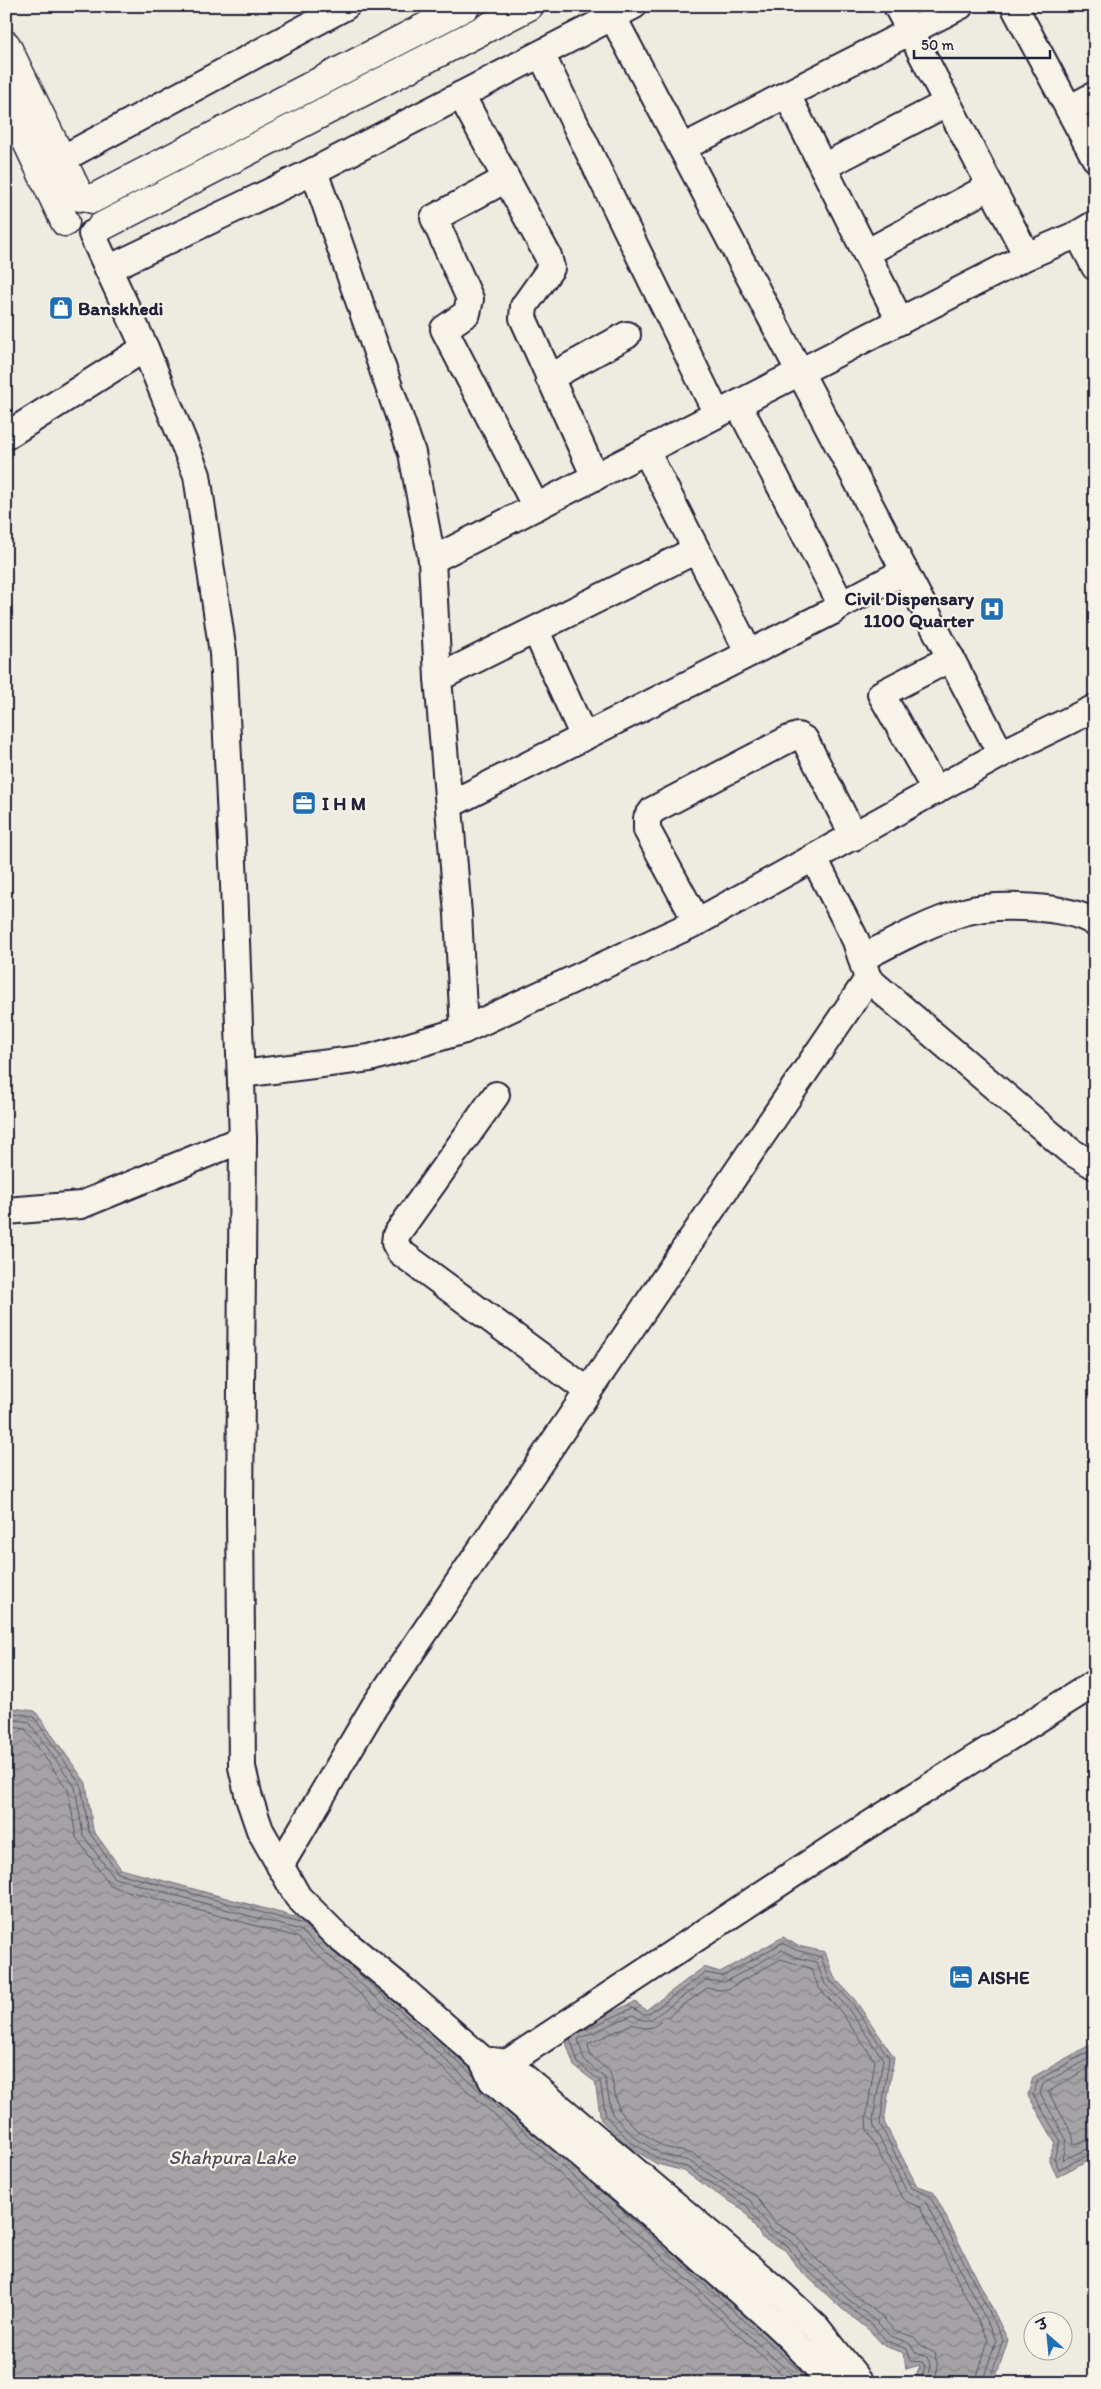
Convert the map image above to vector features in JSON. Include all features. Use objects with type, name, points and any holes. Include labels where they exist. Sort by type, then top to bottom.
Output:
[{"type":"main road","points":[[65,222],[66,209],[74,199],[86,198],[466,6]]},
{"type":"main road","points":[[6,98],[65,222],[73,233],[86,236],[529,6]]},
{"type":"main road","points":[[6,44],[62,159],[86,198],[98,204],[102,211],[96,230]]},
{"type":"street","points":[[62,159],[346,6]]},
{"type":"street","points":[[897,6],[1027,256]]},
{"type":"street","points":[[1014,6],[1095,158]]},
{"type":"street","points":[[682,148],[956,7]]},
{"type":"street","points":[[108,269],[314,171],[541,54],[618,10],[682,148],[1001,754]]},
{"type":"street","points":[[541,54],[728,409],[837,596],[839,606]]},
{"type":"street","points":[[461,95],[548,256],[551,268],[522,312],[549,378],[595,477]]},
{"type":"street","points":[[787,95],[900,320]]},
{"type":"street","points":[[1069,109],[1095,95]]},
{"type":"street","points":[[823,167],[947,103]]},
{"type":"street","points":[[314,171],[412,453],[432,560],[438,678],[458,914],[464,1030]]},
{"type":"street","points":[[506,179],[434,218],[470,298],[467,313],[444,329],[536,507]]},
{"type":"street","points":[[866,252],[991,186]]},
{"type":"street","points":[[432,560],[900,320],[1027,256],[1086,229],[1095,266]]},
{"type":"street","points":[[96,230],[108,269],[146,348],[197,475],[223,654],[243,1139],[240,1511],[242,1767],[249,1798],[260,1830],[298,1897],[337,1936],[494,2067],[782,2296],[817,2328],[861,2383]]},
{"type":"street","points":[[549,378],[627,335]]},
{"type":"street","points":[[6,436],[146,348]]},
{"type":"street","points":[[646,451],[749,653]]},
{"type":"street","points":[[438,678],[696,550]]},
{"type":"street","points":[[449,805],[833,611],[905,571]]},
{"type":"street","points":[[536,631],[584,737]]},
{"type":"street","points":[[936,791],[881,694],[951,658]]},
{"type":"street","points":[[241,1074],[370,1058],[464,1030],[697,922],[854,837],[1001,754],[1095,708]]},
{"type":"street","points":[[697,922],[647,830],[647,818],[653,810],[788,739],[798,736],[805,740],[854,837]]},
{"type":"street","points":[[814,858],[856,940],[865,969],[1070,1152],[1095,1166]]},
{"type":"street","points":[[280,1866],[374,1707],[588,1391],[865,969],[921,928],[965,912],[1019,907],[1057,909],[1095,923]]},
{"type":"street","points":[[496,1095],[396,1235],[395,1242],[400,1252],[588,1391]]},
{"type":"street","points":[[6,1211],[81,1205],[243,1139]]},
{"type":"street","points":[[494,2067],[834,1847],[1095,1682]]},
{"type":"street","points":[[494,2067],[683,2242],[778,2326],[812,2360],[830,2383]]},
{"type":"water","name":"Shahpura Lake","points":[[6,1707],[35,1711],[86,1783],[93,1830],[121,1869],[306,1920],[806,2370],[815,2383],[6,2383]]},
{"type":"water","points":[[783,1937],[798,1946],[825,1952],[834,1977],[855,2000],[894,2057],[884,2122],[917,2186],[933,2191],[1008,2340],[995,2380],[992,2383],[914,2383],[920,2365],[906,2369],[904,2353],[884,2346],[869,2330],[841,2308],[797,2267],[785,2250],[762,2238],[744,2210],[684,2171],[657,2164],[628,2146],[601,2120],[595,2082],[574,2066],[563,2033],[635,2002],[646,2010],[704,1967],[720,1972]]},
{"type":"water","points":[[1095,2042],[1095,2156],[1057,2177],[1049,2158],[1055,2142],[1028,2095],[1033,2077]]},
{"type":"place","name":"Banskhedi","points":[[61,308]]},
{"type":"place","name":"Civil Dispensary 1100 Quarter","points":[[992,609]]},
{"type":"place","name":"I H M","points":[[304,803]]},
{"type":"place","name":"AISHE","points":[[961,1977]]}]
